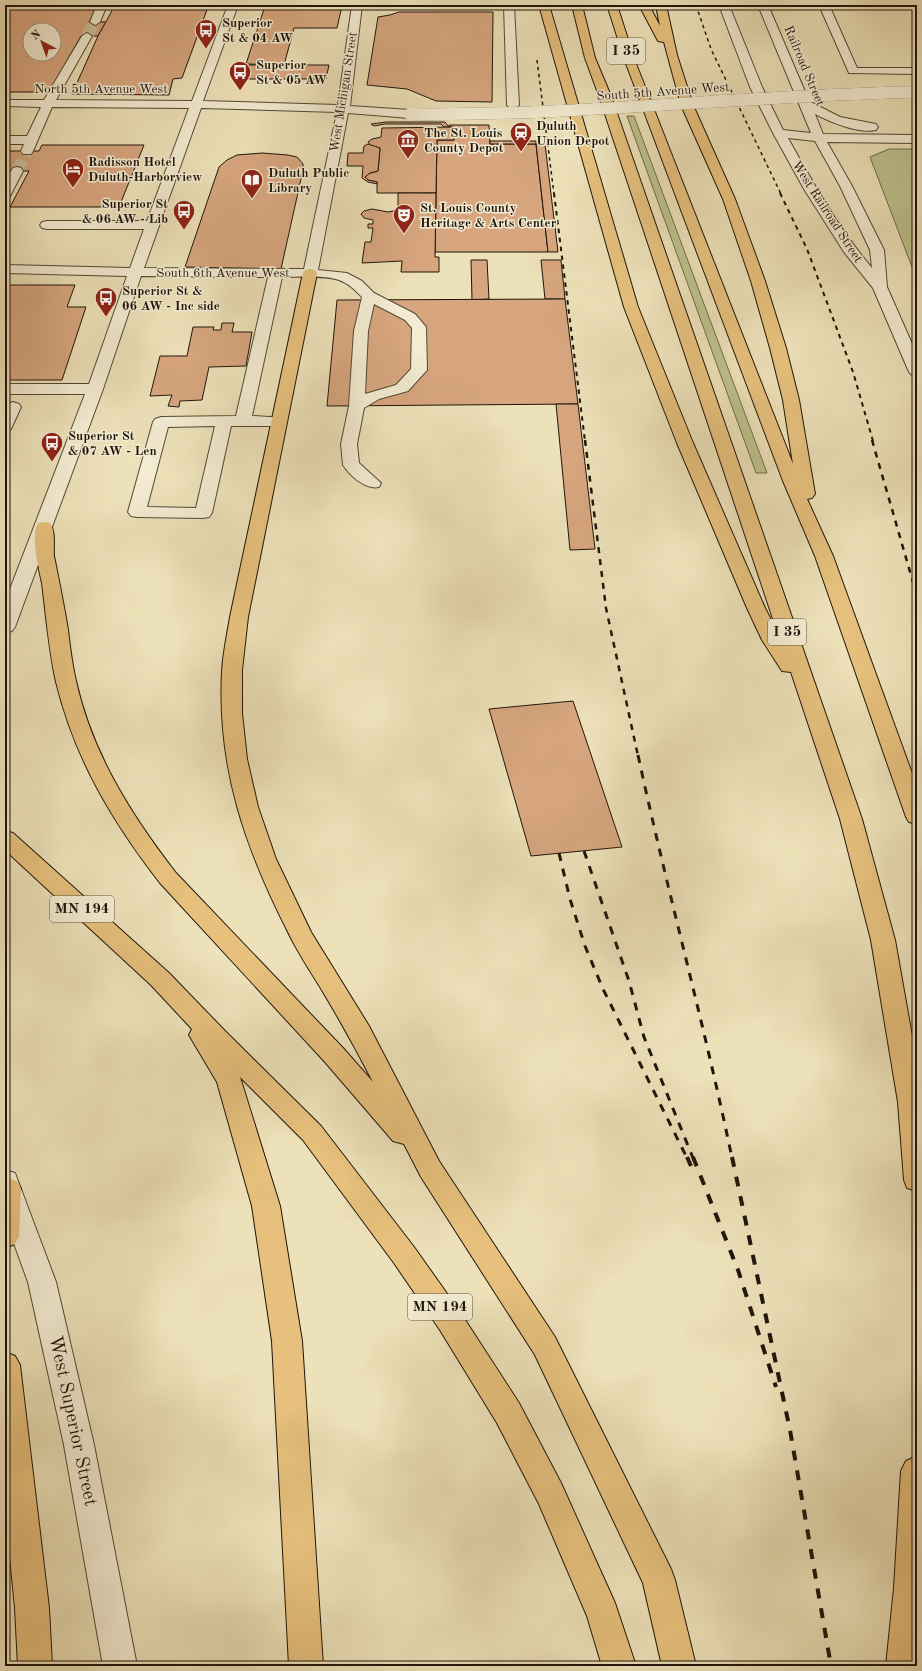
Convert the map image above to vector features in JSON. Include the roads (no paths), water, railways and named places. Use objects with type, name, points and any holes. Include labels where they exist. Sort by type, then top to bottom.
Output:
[{"type":"highway","name":"I 35","points":[[577,5],[590,58],[605,96],[851,820],[883,940],[911,1102],[917,1180]]},
{"type":"highway","name":"I 35","points":[[612,5],[643,96],[788,473],[824,556],[917,817]]},
{"type":"highway","points":[[545,8],[631,307],[685,443],[756,608],[772,640],[809,699]]},
{"type":"highway","points":[[645,8],[672,55]]},
{"type":"highway","points":[[662,8],[672,55],[686,105],[729,199],[758,281],[778,348],[791,400],[810,523]]},
{"type":"highway","points":[[310,273],[239,617],[232,670],[232,714],[237,759],[247,807],[265,859],[300,933],[360,1033],[430,1169],[545,1346],[659,1580],[679,1666]]},
{"type":"highway","points":[[44,527],[45,554],[66,681],[75,712],[92,758],[116,805],[147,851],[168,878],[334,1055],[430,1169]]},
{"type":"highway","name":"MN 194","points":[[5,838],[160,979],[312,1133],[404,1255],[450,1321],[508,1413],[550,1494],[603,1615],[619,1666]]},
{"type":"highway","points":[[180,1000],[229,1081],[266,1206],[287,1341],[306,1666]]},
{"type":"highway","points":[[5,1236],[6,1185]]},
{"type":"highway","points":[[5,1365],[32,1608],[35,1666]]},
{"type":"highway","points":[[903,1666],[910,1588],[917,1471]]},
{"type":"street","points":[[95,22],[102,5]]},
{"type":"street","points":[[5,627],[11,594],[44,527],[95,389],[152,225],[233,5]]},
{"type":"street","name":"West Michigan Street","points":[[310,273],[342,113],[357,5]]},
{"type":"street","points":[[509,5],[513,105]]},
{"type":"street","points":[[724,5],[750,73],[779,133],[917,139]]},
{"type":"street","name":"Railroad Street","points":[[763,5],[818,134]]},
{"type":"street","points":[[824,5],[854,71],[917,71]]},
{"type":"street","points":[[5,140],[29,146],[48,103],[87,36]]},
{"type":"street","name":"South 5th Avenue West","points":[[196,104],[342,113],[500,114],[574,112],[825,94],[917,92]]},
{"type":"street","name":"North 5th Avenue West","points":[[5,103],[196,104]]},
{"type":"street","points":[[804,103],[826,116],[848,124],[917,129]]},
{"type":"street","name":"South 5th Avenue West","points":[[286,118],[342,113]]},
{"type":"street","name":"North 5th Avenue West","points":[[27,117],[57,117]]},
{"type":"street","name":"North 5th Avenue West","points":[[175,119],[191,119]]},
{"type":"street","points":[[191,119],[204,119]]},
{"type":"street","points":[[818,134],[917,129]]},
{"type":"street","name":"West Railroad Street","points":[[779,133],[810,189],[851,252],[880,288],[917,372]]},
{"type":"street","name":"West Railroad Street","points":[[818,134],[846,186],[877,250],[880,288]]},
{"type":"street","points":[[837,170],[842,153],[848,147],[880,138]]},
{"type":"street","points":[[5,193],[12,175]]},
{"type":"street","points":[[47,225],[152,225]]},
{"type":"street","name":"South 6th Avenue West","points":[[5,269],[136,272],[310,273],[342,276],[357,284],[369,296],[410,317],[419,327],[420,370],[402,388],[373,396],[357,406]]},
{"type":"street","points":[[242,421],[276,273]]},
{"type":"street","points":[[369,296],[361,332],[357,406],[349,444],[351,465],[373,483]]},
{"type":"street","points":[[5,389],[95,389]]},
{"type":"street","points":[[5,426],[13,407]]},
{"type":"street","points":[[224,421],[203,513],[136,512],[161,422],[279,420]]},
{"type":"street","name":"West Superior Street","points":[[6,1185],[42,1282],[79,1445],[120,1666]]},
{"type":"tunnel","points":[[87,36],[95,22]]},
{"type":"tunnel","points":[[17,171],[27,151]]},
{"type":"railway","points":[[696,5],[711,49],[781,194]]},
{"type":"railway","points":[[537,60],[554,194]]},
{"type":"railway","points":[[554,193],[585,441]]},
{"type":"railway","points":[[780,193],[807,249],[853,372],[873,441]]},
{"type":"railway","points":[[585,440],[606,608],[638,756]]},
{"type":"railway","points":[[872,440],[917,596]]},
{"type":"railway","points":[[638,755],[710,1057],[732,1158]]},
{"type":"railway","points":[[584,851],[629,981],[644,1037],[693,1158]]},
{"type":"railway","points":[[559,853],[570,899],[585,946],[603,989],[687,1158]]},
{"type":"railway","points":[[687,1157],[691,1166]]},
{"type":"railway","points":[[693,1157],[738,1270],[776,1387]]},
{"type":"railway","points":[[732,1157],[790,1430],[831,1666]]},
{"type":"place","name":"Superior St & 04 AW","points":[[206,50]]},
{"type":"place","name":"Superior St & 05 AW","points":[[240,92]]},
{"type":"place","name":"Duluth Union Depot","points":[[521,152]]},
{"type":"place","name":"The St. Louis County Depot","points":[[408,160]]},
{"type":"place","name":"Radisson Hotel Duluth-Harborview","points":[[73,188]]},
{"type":"place","name":"Duluth Public Library","points":[[252,200]]},
{"type":"place","name":"Superior St & 06 AW - Lib","points":[[184,230]]},
{"type":"place","name":"St. Louis County Heritage & Arts Center","points":[[404,234]]},
{"type":"place","name":"Superior St & 06 AW - Inc side","points":[[106,318]]},
{"type":"place","name":"Superior St & 07 AW - Len","points":[[52,462]]}]
